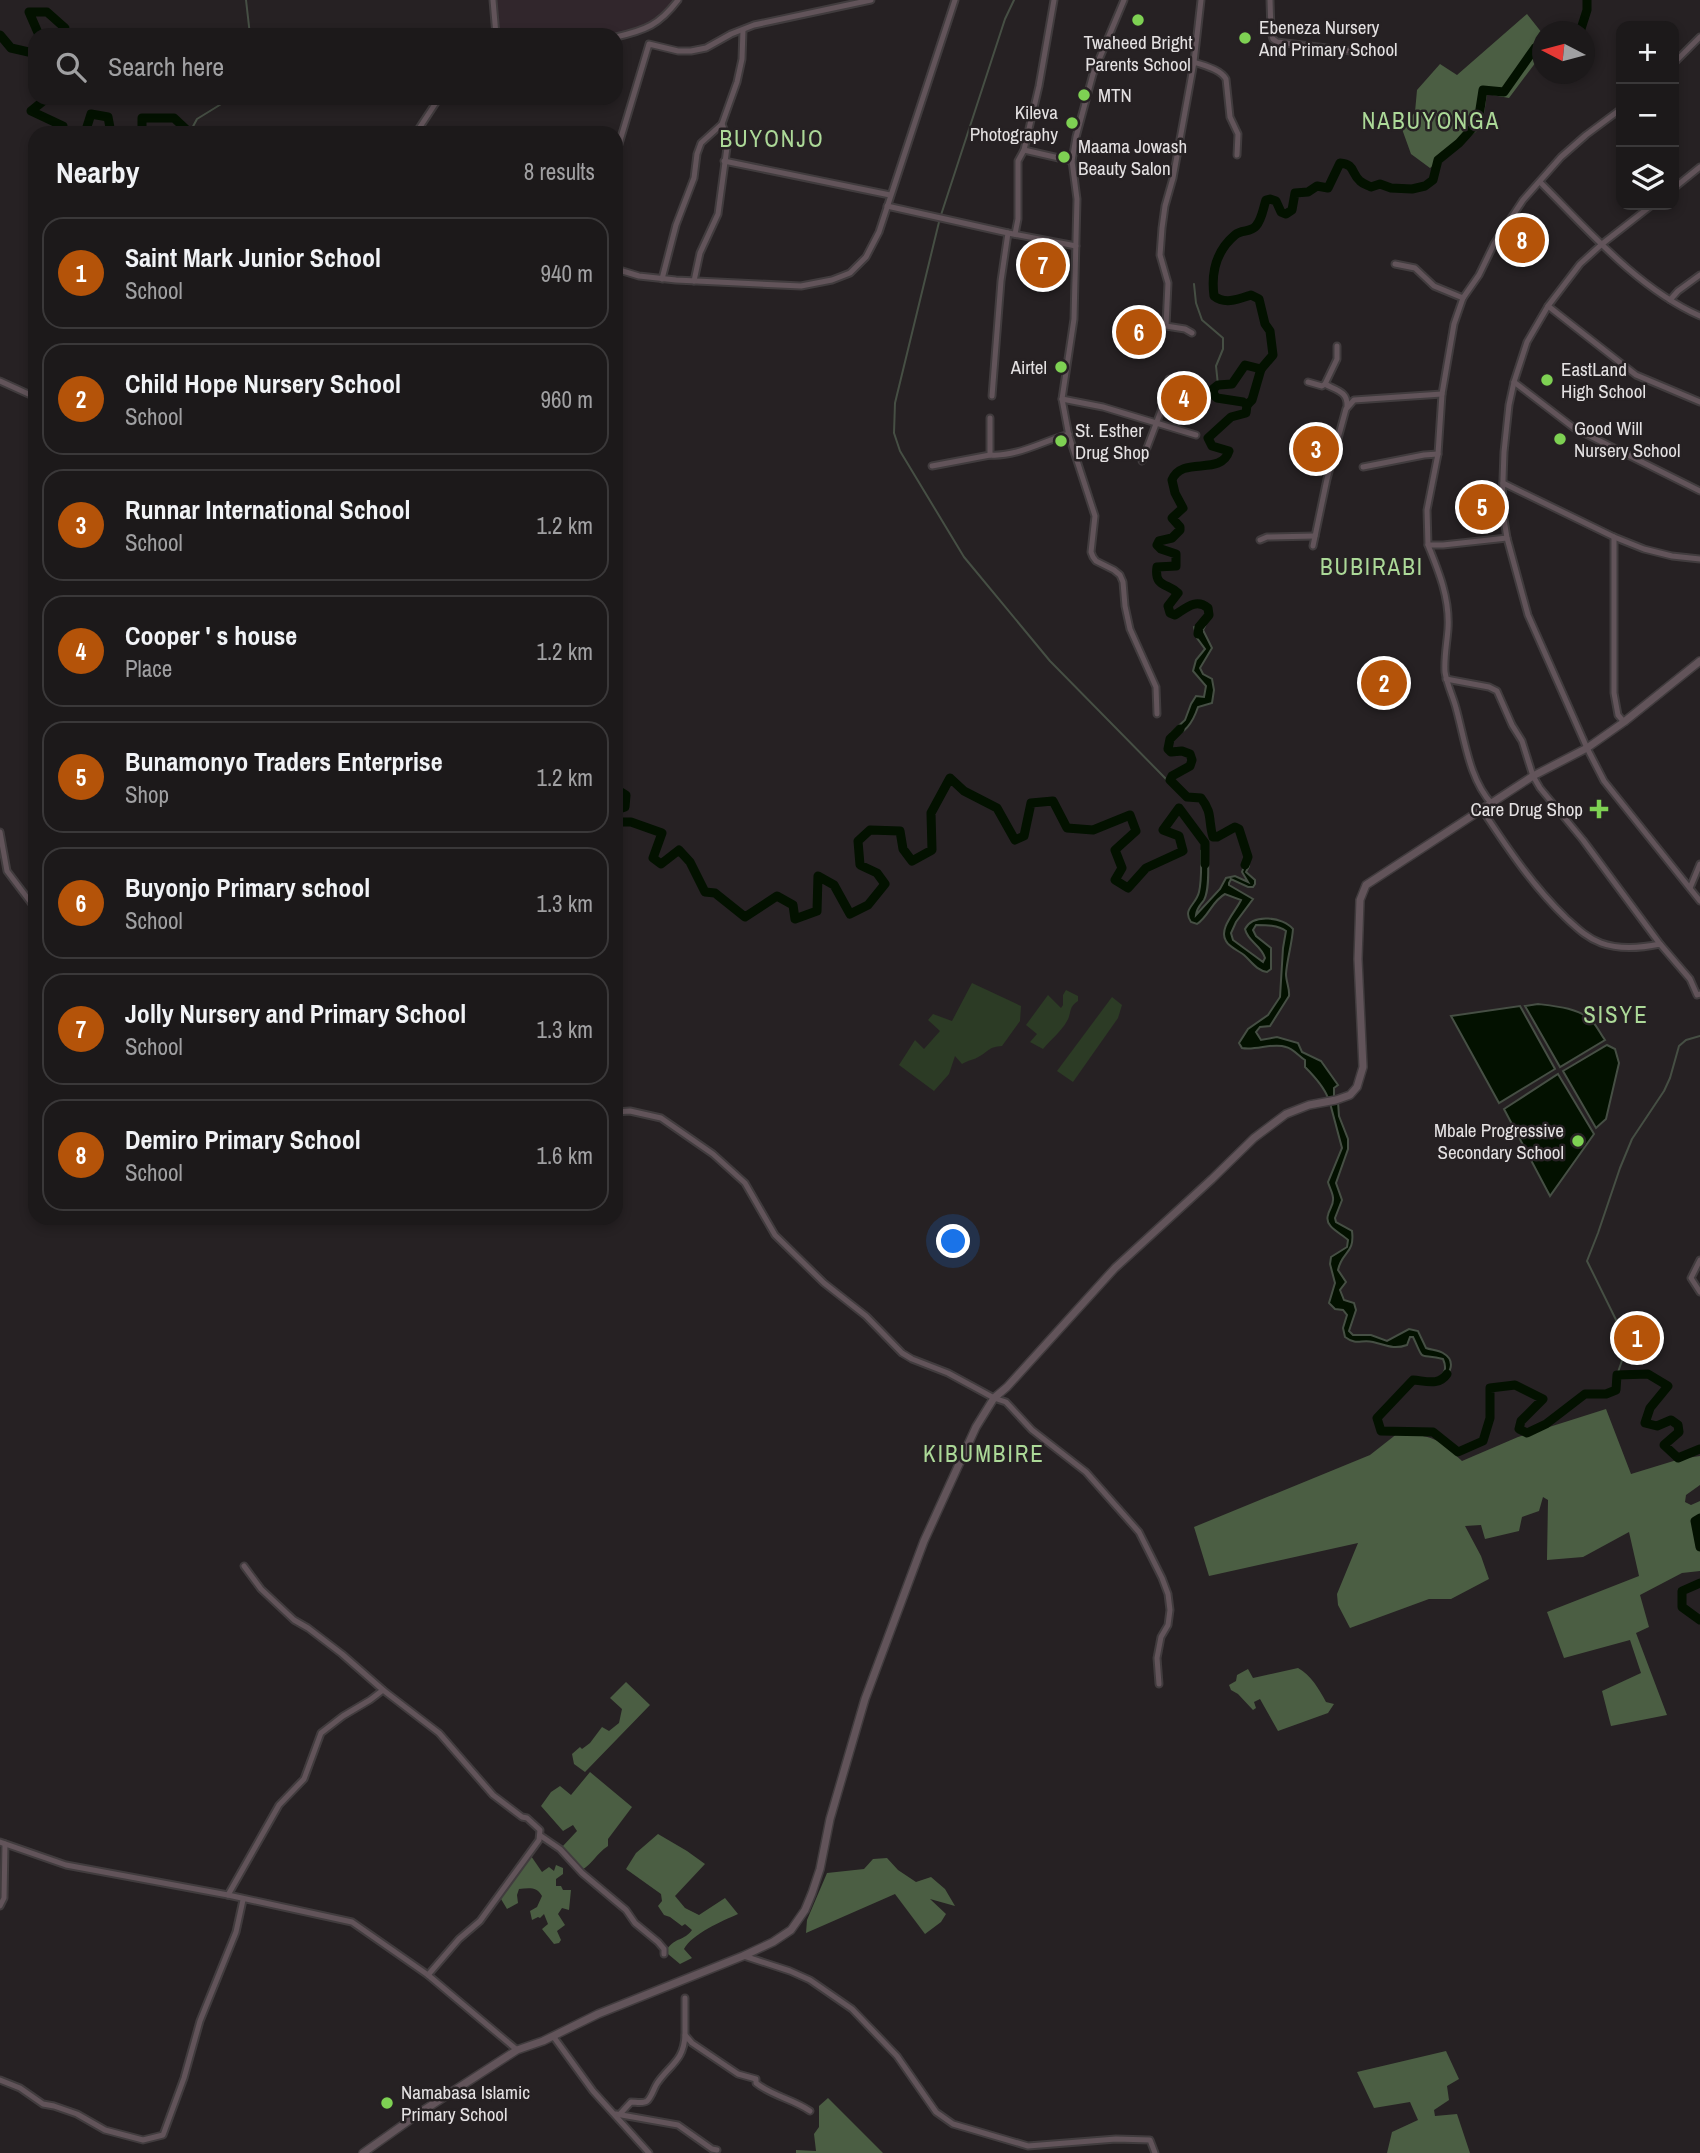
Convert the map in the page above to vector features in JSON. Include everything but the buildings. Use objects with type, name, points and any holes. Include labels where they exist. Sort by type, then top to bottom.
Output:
[{"type":"street","points":[[493,0],[495,28]]},
{"type":"street","points":[[623,35],[652,27],[678,0]]},
{"type":"street","points":[[623,131],[649,44],[678,51],[691,51],[706,48],[743,30],[819,10],[871,0]]},
{"type":"street","points":[[623,271],[662,279],[801,286],[838,278],[853,271],[867,257],[878,232],[955,0]]},
{"type":"street","points":[[992,396],[1001,281],[1018,219],[1018,161],[1024,150],[1039,86],[1054,0]]},
{"type":"street","points":[[1124,0],[1093,74],[1072,161],[1077,199],[1074,319],[1062,399],[1069,434],[1095,516],[1091,552],[1096,561],[1114,570],[1123,582],[1130,629],[1156,687],[1157,714]]},
{"type":"street","points":[[1192,333],[1166,326],[1168,283],[1160,255],[1165,206],[1173,178],[1194,62],[1201,0]]},
{"type":"street","points":[[1270,0],[1271,32],[1277,42],[1350,51]]},
{"type":"street","points":[[662,279],[676,225],[694,178],[701,143],[722,124],[737,82],[742,59],[743,30]]},
{"type":"street","points":[[1679,58],[1700,37]]},
{"type":"street","points":[[1194,62],[1214,70],[1226,79],[1230,117],[1238,134],[1237,155]]},
{"type":"street","points":[[421,126],[434,105]]},
{"type":"street","points":[[1492,804],[1469,761],[1446,680],[1448,627],[1445,595],[1443,580],[1429,545],[1427,510],[1438,454],[1442,394],[1454,324],[1463,298],[1523,200],[1561,157],[1616,113]]},
{"type":"street","points":[[694,281],[700,253],[718,214],[728,141],[722,124]]},
{"type":"street","points":[[1024,150],[1072,161]]},
{"type":"street","points":[[724,161],[890,195]]},
{"type":"street","points":[[1679,184],[1700,167]]},
{"type":"street","points":[[1540,182],[1625,265],[1670,300],[1700,316]]},
{"type":"street","points":[[887,206],[1076,246]]},
{"type":"street","points":[[1646,210],[1580,264],[1548,306],[1527,342],[1509,405],[1502,507],[1507,538],[1528,615],[1587,748],[1604,781],[1700,901]]},
{"type":"street","points":[[1395,264],[1415,268],[1434,286],[1463,298]]},
{"type":"street","points":[[1670,300],[1700,275]]},
{"type":"street","points":[[1548,306],[1636,374],[1700,402]]},
{"type":"street","points":[[1325,384],[1337,359],[1337,346]]},
{"type":"street","points":[[1142,461],[1164,403],[1169,379]]},
{"type":"street","points":[[0,381],[28,394]]},
{"type":"street","points":[[1308,382],[1338,389],[1348,402],[1327,479],[1313,546]]},
{"type":"street","points":[[1514,382],[1574,428],[1700,491]]},
{"type":"street","points":[[1346,409],[1354,400],[1442,394]]},
{"type":"street","points":[[1062,399],[1103,407],[1196,435]]},
{"type":"street","points":[[990,418],[990,454]]},
{"type":"street","points":[[932,466],[1020,451],[1069,434]]},
{"type":"street","points":[[1363,467],[1438,454]]},
{"type":"street","points":[[1503,483],[1614,537],[1656,553],[1700,559]]},
{"type":"street","points":[[1260,540],[1267,537],[1315,536]]},
{"type":"street","points":[[1614,537],[1614,693],[1619,715],[1624,722]]},
{"type":"street","points":[[1429,545],[1507,538]]},
{"type":"street","points":[[363,2153],[517,2050],[597,2014],[743,1956],[791,1930],[809,1903],[865,1699],[903,1594],[963,1454],[994,1398],[1115,1268],[1254,1138],[1286,1114],[1350,1095],[1357,1087],[1363,1067],[1358,958],[1360,900],[1366,885],[1533,776],[1587,748],[1700,661]]},
{"type":"street","points":[[1446,680],[1489,687],[1497,691],[1522,741],[1533,776],[1540,788],[1690,979],[1697,995],[1700,994]]},
{"type":"street","points":[[1483,811],[1533,883],[1584,935],[1612,946],[1631,948],[1660,944]]},
{"type":"street","points":[[0,832],[7,871],[28,899]]},
{"type":"street","points":[[1690,888],[1700,864]]},
{"type":"street","points":[[623,1112],[661,1118],[713,1154],[745,1183],[775,1235],[824,1283],[866,1315],[902,1353],[1006,1402],[1032,1430],[1086,1472],[1142,1537],[1168,1594],[1168,1625],[1158,1646],[1159,1684]]},
{"type":"street","points":[[1700,1260],[1691,1278],[1700,1292]]},
{"type":"street","points":[[244,1566],[261,1589],[294,1620],[342,1654],[439,1733],[493,1795],[540,1830],[541,1836],[480,1921],[459,1939],[428,1975]]},
{"type":"street","points":[[228,1895],[279,1805],[304,1779],[321,1734],[383,1690]]},
{"type":"street","points":[[541,1836],[560,1849],[582,1873],[626,1910],[635,1923],[658,1942],[664,1949],[664,1954]]},
{"type":"street","points":[[0,1906],[4,1898],[2,1843],[66,1865],[228,1895],[352,1922],[428,1975],[517,2050]]},
{"type":"street","points":[[0,2080],[20,2088],[43,2104],[77,2114],[105,2130],[143,2140],[163,2136],[184,2078],[200,2021],[236,1932],[243,1900]]},
{"type":"street","points":[[743,1956],[790,1970],[810,1980],[852,2009],[897,2056],[936,2112],[953,2124],[1028,2146],[1116,2139],[1150,2140],[1155,2153]]},
{"type":"street","points":[[616,2114],[631,2102],[643,2103],[649,2099],[658,2082],[677,2063],[685,2035],[685,1997]]},
{"type":"street","points":[[685,2035],[728,2068],[756,2080],[764,2090],[797,2102],[810,2111]]},
{"type":"street","points":[[553,2036],[593,2091],[649,2153]]},
{"type":"street","points":[[616,2114],[678,2125],[717,2150]]},
{"type":"shaded area","points":[[496,0],[677,0],[652,24],[623,32],[623,28],[497,28]]},
{"type":"shaded area","points":[[1205,626],[1203,630],[1212,648],[1200,668],[1203,674],[1212,679],[1212,703],[1198,707],[1186,729],[1173,736],[1171,733],[1185,720],[1196,696],[1204,697],[1206,686],[1193,671],[1196,660],[1205,649],[1197,638],[1194,627]]},
{"type":"shaded area","points":[[1201,851],[1208,852],[1208,883],[1206,895],[1196,915],[1220,889],[1226,878],[1235,876],[1248,882],[1242,872],[1248,857],[1249,866],[1246,872],[1255,880],[1253,887],[1231,879],[1229,883],[1253,899],[1236,922],[1231,933],[1233,940],[1263,962],[1265,958],[1261,950],[1245,929],[1249,924],[1268,918],[1293,929],[1286,974],[1289,996],[1270,1026],[1260,1027],[1256,1032],[1261,1040],[1277,1037],[1298,1043],[1302,1052],[1321,1061],[1338,1085],[1334,1088],[1334,1097],[1328,1098],[1321,1085],[1305,1067],[1305,1060],[1291,1049],[1276,1045],[1242,1048],[1239,1043],[1248,1029],[1268,1015],[1280,997],[1286,931],[1276,926],[1264,925],[1256,925],[1253,930],[1256,936],[1271,948],[1271,969],[1267,972],[1257,968],[1229,945],[1224,936],[1226,926],[1241,900],[1225,894],[1201,921],[1197,924],[1191,922],[1188,914],[1199,892]]},
{"type":"shaded area","points":[[1538,1004],[1580,1013],[1592,1021],[1605,1040],[1560,1067],[1525,1006]]},
{"type":"shaded area","points":[[1520,1006],[1555,1069],[1499,1103],[1451,1016]]},
{"type":"shaded area","points":[[1607,1045],[1615,1049],[1619,1063],[1606,1119],[1596,1128],[1563,1071]]},
{"type":"shaded area","points":[[1558,1074],[1594,1134],[1550,1196],[1504,1109]]},
{"type":"shaded area","points":[[1338,1102],[1348,1149],[1336,1183],[1342,1200],[1335,1218],[1336,1222],[1352,1231],[1352,1244],[1338,1270],[1346,1282],[1340,1290],[1344,1300],[1354,1303],[1356,1310],[1349,1331],[1353,1335],[1371,1335],[1387,1341],[1409,1329],[1418,1331],[1426,1348],[1441,1352],[1450,1360],[1451,1367],[1441,1382],[1439,1379],[1445,1367],[1443,1359],[1422,1355],[1413,1337],[1410,1337],[1407,1345],[1398,1347],[1369,1341],[1353,1341],[1345,1337],[1343,1328],[1347,1315],[1329,1303],[1335,1283],[1331,1257],[1347,1247],[1348,1240],[1328,1223],[1327,1219],[1333,1200],[1328,1182],[1342,1148],[1330,1103]]},
{"type":"green space","points":[[1527,14],[1533,21],[1532,67],[1509,98],[1487,94],[1482,127],[1430,168],[1411,154],[1402,129],[1415,112],[1417,90],[1440,64],[1457,75]]},
{"type":"green space","points":[[972,983],[1021,1006],[1020,1021],[1002,1046],[992,1048],[962,1064],[955,1056],[949,1074],[934,1091],[899,1065],[915,1040],[924,1049],[940,1031],[928,1020],[933,1014],[952,1021]]},
{"type":"green space","points":[[1066,990],[1078,996],[1078,1001],[1071,1008],[1065,1025],[1043,1049],[1030,1042],[1037,1034],[1026,1025],[1048,995],[1061,1008]]},
{"type":"green space","points":[[1112,997],[1122,1005],[1118,1018],[1073,1082],[1057,1071]]},
{"type":"green space","points":[[1606,1409],[1631,1474],[1680,1459],[1700,1456],[1700,1485],[1686,1495],[1685,1502],[1691,1505],[1700,1501],[1700,1571],[1682,1573],[1640,1595],[1649,1627],[1636,1633],[1667,1715],[1611,1726],[1602,1691],[1641,1673],[1630,1640],[1564,1658],[1547,1612],[1639,1576],[1629,1532],[1583,1557],[1547,1560],[1548,1500],[1543,1497],[1539,1511],[1522,1517],[1519,1531],[1485,1539],[1481,1525],[1465,1526],[1481,1556],[1489,1579],[1451,1599],[1429,1599],[1350,1628],[1338,1605],[1337,1594],[1358,1543],[1209,1576],[1194,1527],[1370,1455],[1398,1433],[1434,1439],[1462,1461],[1518,1437]]},
{"type":"green space","points":[[1298,1668],[1311,1678],[1326,1702],[1334,1704],[1328,1713],[1278,1731],[1260,1699],[1254,1702],[1256,1708],[1253,1710],[1229,1685],[1236,1681],[1237,1675],[1248,1669],[1253,1678]]},
{"type":"green space","points":[[626,1682],[650,1705],[585,1772],[574,1764],[572,1754],[590,1743],[602,1727],[609,1731],[619,1723],[622,1709],[610,1698]]},
{"type":"green space","points":[[590,1772],[632,1807],[608,1839],[608,1846],[582,1870],[562,1847],[577,1831],[573,1825],[563,1831],[541,1806],[551,1792],[560,1786],[571,1795]]},
{"type":"green space","points":[[658,1834],[705,1864],[675,1896],[685,1908],[699,1915],[725,1898],[738,1914],[708,1928],[688,1943],[684,1949],[692,1958],[680,1964],[668,1954],[667,1949],[692,1930],[664,1915],[658,1906],[662,1901],[661,1894],[626,1869],[636,1853]]},
{"type":"green space","points":[[531,1856],[542,1872],[549,1867],[554,1871],[556,1865],[563,1868],[563,1874],[556,1879],[556,1886],[571,1890],[569,1910],[562,1908],[558,1914],[565,1925],[557,1931],[561,1940],[559,1943],[554,1944],[542,1929],[548,1924],[544,1914],[532,1920],[530,1911],[537,1907],[542,1896],[538,1891],[532,1888],[519,1889],[518,1903],[507,1909],[498,1894],[522,1861]]},
{"type":"green space","points":[[887,1858],[898,1870],[916,1882],[931,1877],[945,1889],[955,1906],[930,1899],[946,1914],[941,1922],[925,1934],[895,1894],[806,1933],[807,1920],[827,1873],[864,1869],[873,1859]]},
{"type":"green space","points":[[1446,2051],[1459,2079],[1447,2086],[1449,2100],[1434,2110],[1435,2116],[1457,2114],[1470,2153],[1387,2153],[1392,2132],[1418,2120],[1410,2102],[1374,2108],[1357,2072]]},
{"type":"green space","points":[[828,2098],[883,2153],[796,2153],[796,2150],[816,2151],[814,2134],[819,2127],[819,2106]]},
{"type":"waterway","points":[[246,0],[249,28]]},
{"type":"waterway","points":[[941,215],[1005,19],[1014,0]]},
{"type":"waterway","points":[[1584,21],[1587,0]]},
{"type":"waterway","points":[[36,28],[29,12],[47,12],[65,28]]},
{"type":"waterway","points":[[0,35],[11,48],[28,52]]},
{"type":"waterway","points":[[1198,634],[1199,627],[1209,615],[1208,608],[1195,604],[1175,615],[1170,613],[1168,606],[1178,593],[1157,578],[1157,567],[1176,566],[1176,554],[1157,545],[1159,541],[1172,538],[1180,530],[1172,518],[1183,508],[1172,480],[1184,469],[1210,465],[1225,459],[1229,451],[1212,446],[1208,438],[1231,417],[1246,413],[1247,405],[1217,398],[1213,389],[1218,385],[1232,384],[1245,365],[1261,369],[1273,355],[1270,331],[1265,324],[1259,299],[1251,295],[1227,301],[1214,296],[1214,271],[1223,248],[1238,233],[1256,226],[1266,200],[1276,201],[1281,212],[1286,214],[1292,210],[1295,193],[1308,192],[1317,186],[1328,188],[1340,163],[1351,167],[1357,178],[1371,187],[1380,184],[1391,188],[1412,189],[1425,186],[1433,180],[1438,160],[1459,143],[1478,122],[1483,90],[1504,92],[1532,52]]},
{"type":"waterway","points":[[38,105],[31,111],[63,126]]},
{"type":"waterway","points":[[193,126],[197,119],[220,105]]},
{"type":"waterway","points":[[87,126],[91,114],[108,117],[110,126]]},
{"type":"waterway","points":[[142,126],[142,118],[174,118],[183,126]]},
{"type":"waterway","points":[[939,222],[895,403],[894,433],[900,451],[964,557],[1050,661],[1168,781],[1170,780]]},
{"type":"waterway","points":[[1194,284],[1196,303],[1202,320],[1223,338],[1223,349],[1216,366],[1218,385]]},
{"type":"waterway","points":[[1247,405],[1252,400],[1261,369]]},
{"type":"waterway","points":[[1180,729],[1170,739],[1168,749],[1171,752],[1182,751],[1190,754],[1192,760],[1190,766],[1172,776],[1170,780],[1187,797],[1201,798],[1205,803],[1213,837],[1235,827],[1239,829],[1248,857],[1245,865]]},
{"type":"waterway","points":[[623,822],[631,822],[662,833],[653,858],[661,864],[679,850],[690,862],[705,892],[715,893],[745,917],[777,896],[793,905],[795,919],[817,911],[818,876],[834,885],[850,914],[868,905],[885,884],[877,873],[860,865],[858,841],[870,830],[900,831],[903,849],[912,861],[932,850],[931,813],[950,778],[964,791],[997,808],[1015,840],[1024,836],[1031,803],[1053,801],[1067,828],[1093,830],[1130,815],[1136,831],[1115,850],[1122,868],[1115,880],[1128,888],[1146,868],[1183,851],[1179,836],[1163,830],[1179,808],[1205,843],[1205,864]]},
{"type":"waterway","points":[[623,793],[626,795],[623,808]]},
{"type":"waterway","points":[[1617,1375],[1626,1349],[1622,1332],[1587,1261],[1632,1139],[1664,1091],[1679,1046],[1686,1040],[1700,1036]]},
{"type":"waterway","points":[[1447,1374],[1436,1381],[1413,1380],[1377,1418],[1381,1431],[1433,1432],[1458,1452],[1483,1441],[1490,1418],[1490,1388],[1515,1385],[1543,1399],[1521,1421],[1519,1429],[1527,1433],[1546,1424],[1585,1394],[1606,1394],[1616,1390],[1617,1375],[1648,1374],[1668,1386],[1650,1408],[1645,1423],[1657,1426],[1671,1420],[1678,1425],[1679,1432],[1664,1445],[1678,1458],[1700,1449]]},
{"type":"waterway","points":[[1700,1518],[1695,1521],[1700,1547]]},
{"type":"waterway","points":[[1700,1583],[1682,1591],[1682,1607],[1700,1620]]},
{"type":"place","name":"Twaheed Bright Parents School","points":[[1138,20]]},
{"type":"place","name":"Ebeneza Nursery And Primary School","points":[[1245,38]]},
{"type":"place","name":"MTN","points":[[1084,95]]},
{"type":"place","name":"Kileva Photography","points":[[1072,123]]},
{"type":"place","name":"Maama Jowash Beauty Salon","points":[[1064,157]]},
{"type":"place","name":"Demiro Primary School","points":[[1522,240]]},
{"type":"place","name":"Jolly Nursery and Primary School","points":[[1043,265]]},
{"type":"place","name":"Buyonjo Primary school","points":[[1139,332]]},
{"type":"place","name":"Airtel","points":[[1061,367]]},
{"type":"place","name":"EastLand High School","points":[[1547,380]]},
{"type":"place","name":"Cooper ' s house","points":[[1184,398]]},
{"type":"place","name":"Good Will Nursery School","points":[[1560,439]]},
{"type":"place","name":"St. Esther Drug Shop","points":[[1061,441]]},
{"type":"place","name":"Runnar International School","points":[[1316,449]]},
{"type":"place","name":"Bunamonyo Traders Enterprise","points":[[1482,507]]},
{"type":"place","name":"Child Hope Nursery School","points":[[1384,683]]},
{"type":"place","name":"Care Drug Shop","points":[[1599,809]]},
{"type":"place","name":"Mbale Progressive Secondary School","points":[[1578,1141]]},
{"type":"place","name":"Saint Mark Junior School","points":[[1637,1338]]},
{"type":"place","name":"Namabasa Islamic Primary School","points":[[387,2103]]},
{"type":"district","name":"NABUYONGA","points":[[1431,121]]},
{"type":"district","name":"BUYONJO","points":[[772,139]]},
{"type":"district","name":"BUBIRABI","points":[[1372,567]]},
{"type":"district","name":"SISYE","points":[[1616,1015]]},
{"type":"district","name":"KIBUMBIRE","points":[[984,1454]]}]
